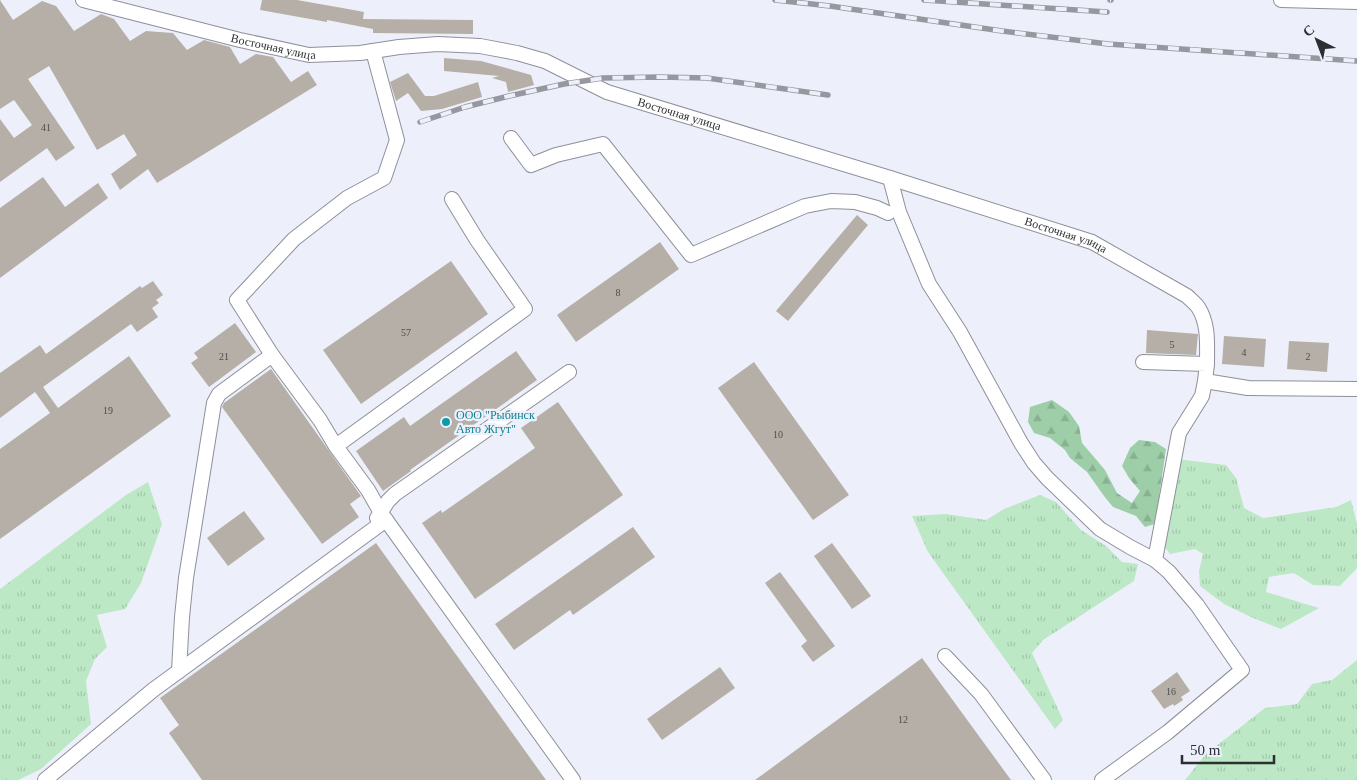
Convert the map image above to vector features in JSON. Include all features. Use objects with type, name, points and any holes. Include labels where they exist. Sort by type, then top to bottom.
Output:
[{"type":"street","name":"Восточная улица","points":[[83,0],[240,40],[309,55],[360,53],[399,46],[438,44],[480,46],[517,53],[545,61],[607,92],[1092,242],[1187,296],[1198,306],[1204,319],[1207,335],[1207,364],[1202,396],[1178,433],[1155,560]]},
{"type":"street","points":[[1281,0],[1357,2]]},
{"type":"street","points":[[373,51],[397,140],[384,178],[347,198],[294,239],[237,300],[272,355],[368,490],[383,516],[573,780]]},
{"type":"street","points":[[511,138],[531,165],[556,155],[603,144],[691,255],[805,206],[831,201],[855,202],[888,213]]},
{"type":"street","points":[[890,178],[899,212],[929,284],[960,332],[1021,444],[1034,464],[1100,529],[1130,548],[1155,560],[1169,572],[1197,606],[1242,670],[1168,732],[1102,780]]},
{"type":"street","points":[[336,446],[525,309],[477,240],[452,199]]},
{"type":"street","points":[[179,671],[186,578],[214,403],[219,394],[272,355]]},
{"type":"street","points":[[1143,362],[1207,364]]},
{"type":"street","points":[[45,780],[109,726],[179,671],[367,534],[383,516],[388,500],[395,494],[569,372]]},
{"type":"street","points":[[1205,381],[1248,388],[1357,389]]},
{"type":"street","points":[[945,656],[981,694],[1044,780]]},
{"type":"green space","points":[[1052,400],[1069,412],[1079,426],[1082,443],[1105,470],[1117,493],[1132,503],[1140,491],[1122,466],[1130,448],[1139,440],[1155,442],[1166,449],[1155,524],[1145,527],[1136,516],[1113,507],[1087,472],[1070,458],[1065,450],[1050,438],[1034,433],[1028,422],[1030,407]]},
{"type":"green space","points":[[1177,459],[1226,465],[1236,478],[1244,508],[1263,518],[1336,507],[1351,500],[1357,524],[1357,568],[1340,586],[1313,585],[1294,573],[1269,577],[1266,592],[1319,608],[1281,629],[1224,604],[1200,586],[1199,571],[1203,554],[1195,549],[1170,554],[1161,542]]},
{"type":"green space","points":[[148,482],[162,524],[141,583],[125,609],[97,615],[107,647],[95,659],[86,681],[91,724],[41,769],[18,780],[0,780],[0,589],[126,495]]},
{"type":"green space","points":[[1040,495],[1056,502],[1081,530],[1106,546],[1122,562],[1138,564],[1134,581],[1043,640],[1032,653],[1063,720],[1055,729],[928,552],[912,516],[946,514],[986,520],[1004,509]]},
{"type":"green space","points":[[1357,660],[1357,780],[1185,780],[1206,754],[1265,708],[1297,704],[1312,684],[1332,680]]},
{"type":"building","points":[[0,0],[13,20],[42,1],[56,6],[74,31],[101,14],[114,19],[130,41],[146,31],[173,33],[187,50],[204,40],[230,47],[240,64],[256,54],[273,57],[291,82],[308,71],[317,85],[157,183],[148,169],[120,190],[111,174],[137,155],[124,134],[97,150],[49,66],[28,79],[75,148],[56,161],[47,148],[0,182],[0,119],[14,138],[32,125],[14,100],[0,109]]},
{"type":"building","points":[[262,0],[297,0],[364,12],[363,19],[473,20],[473,34],[373,33],[373,29],[260,10]]},
{"type":"building","points":[[444,58],[481,61],[531,75],[534,85],[508,92],[506,82],[492,78],[499,76],[444,71]]},
{"type":"building","points":[[408,73],[425,96],[434,96],[478,82],[482,97],[442,109],[421,111],[408,93],[396,101],[390,82]]},
{"type":"building","points":[[43,177],[65,207],[98,183],[108,198],[0,278],[0,208]]},
{"type":"building","points":[[857,215],[868,225],[788,321],[776,311]]},
{"type":"building","points":[[660,242],[679,269],[576,342],[557,315]]},
{"type":"building","points":[[451,261],[488,314],[361,404],[323,350]]},
{"type":"building","points":[[153,281],[163,295],[156,300],[159,303],[152,308],[158,317],[137,332],[131,324],[43,387],[58,408],[129,356],[171,416],[0,539],[0,449],[50,413],[35,392],[0,418],[0,373],[40,345],[46,354],[140,286],[142,288]]},
{"type":"building","points":[[235,323],[256,352],[209,387],[191,363],[198,358],[194,353]]},
{"type":"building","points":[[1147,330],[1198,334],[1196,355],[1146,353]]},
{"type":"building","points":[[1224,336],[1266,339],[1264,367],[1222,364]]},
{"type":"building","points":[[1289,341],[1329,343],[1327,372],[1287,369]]},
{"type":"building","name":"ООО \"Рыбинск Авто Жгут\"","points":[[516,351],[537,380],[383,491],[356,451],[404,417],[410,426]]},
{"type":"building","points":[[754,362],[849,495],[813,520],[718,388]]},
{"type":"building","points":[[271,369],[361,496],[350,504],[359,517],[322,544],[222,407],[224,403]]},
{"type":"building","points":[[558,402],[623,495],[475,599],[422,523],[441,510],[442,513],[535,448],[521,428]]},
{"type":"building","points":[[244,511],[265,539],[228,566],[207,538]]},
{"type":"building","points":[[633,527],[655,557],[573,615],[570,610],[514,650],[495,624]]},
{"type":"building","points":[[376,543],[546,780],[202,780],[169,733],[179,725],[160,698]]},
{"type":"building","points":[[832,543],[871,596],[852,609],[814,556]]},
{"type":"building","points":[[780,572],[835,646],[813,662],[801,646],[807,641],[765,583]]},
{"type":"building","points":[[922,658],[1011,780],[755,780]]},
{"type":"building","points":[[720,667],[735,688],[662,740],[647,719]]},
{"type":"building","points":[[1177,672],[1190,691],[1181,697],[1183,700],[1174,706],[1173,704],[1164,709],[1151,691]]},
{"type":"railway","points":[[775,0],[1108,44],[1357,61]]},
{"type":"railway","points":[[924,0],[1107,12]]},
{"type":"railway","points":[[420,122],[465,107],[509,96],[603,78],[707,78],[828,95]]},
{"type":"place","name":"ООО \"Рыбинск Авто Жгут\"","points":[[446,422]]}]
